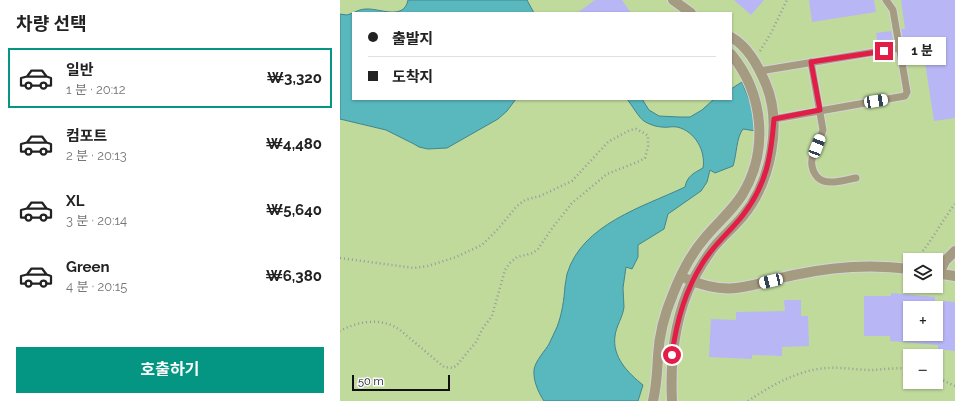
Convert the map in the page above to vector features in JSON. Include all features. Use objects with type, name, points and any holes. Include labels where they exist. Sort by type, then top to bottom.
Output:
[{"type":"street","points":[[673,0],[690,12]]},
{"type":"street","points":[[672,401],[672,355],[676,331],[692,282],[706,258],[743,216],[759,190],[767,172],[771,155],[774,119],[770,96],[760,72],[747,50],[732,38]]},
{"type":"street","points":[[654,401],[662,327],[672,295],[702,240],[741,197],[749,182],[757,156],[760,137],[757,106],[752,89],[732,56]]},
{"type":"street","points":[[744,75],[760,72]]},
{"type":"street","points":[[759,119],[774,119]]},
{"type":"street","points":[[943,265],[955,251]]},
{"type":"street","points":[[681,277],[709,287],[724,289],[744,288],[793,275],[828,269],[858,267],[903,269]]},
{"type":"street","points":[[943,274],[955,276]]},
{"type":"lane","points":[[774,119],[904,96],[907,92],[893,10],[886,0]]},
{"type":"lane","points":[[760,72],[899,48]]},
{"type":"lane","points":[[811,62],[823,130],[811,163],[813,172],[818,179],[825,182],[856,178]]},
{"type":"path","points":[[754,61],[771,33],[787,0]]},
{"type":"path","points":[[340,258],[414,268],[428,266],[456,257],[482,245],[517,206],[525,200],[540,196],[572,181],[608,142],[630,130],[636,129],[648,136],[648,146],[645,158],[607,174],[572,203],[553,226],[538,249],[533,253],[517,257],[510,262],[505,270],[492,316],[483,328],[476,342],[461,362],[453,368],[444,367],[400,330],[393,325],[384,322],[358,323],[350,325],[340,331]]},
{"type":"path","points":[[922,253],[955,204]]},
{"type":"path","points":[[748,401],[777,383],[802,373],[826,368],[874,370],[903,368]]},
{"type":"path","points":[[943,380],[955,386]]},
{"type":"green space","points":[[340,0],[955,0],[955,401],[340,401]]},
{"type":"water","points":[[408,0],[527,0],[533,12],[396,12],[402,10],[406,6]]},
{"type":"water","points":[[371,9],[390,12],[356,12]]},
{"type":"water","points":[[352,13],[352,100],[515,100],[507,111],[498,119],[447,148],[428,149],[419,147],[386,130],[340,119],[340,14],[347,15]]},
{"type":"water","points":[[742,82],[754,112],[756,131],[743,129],[739,137],[733,166],[715,173],[710,170],[707,182],[701,191],[668,214],[664,229],[638,245],[638,257],[632,269],[626,267],[623,288],[624,307],[615,336],[615,344],[616,351],[622,364],[643,385],[638,401],[544,401],[536,386],[534,370],[536,363],[549,344],[557,327],[562,307],[567,274],[575,257],[586,242],[600,230],[633,210],[685,187],[689,177],[703,168],[703,155],[694,137],[683,129],[677,127],[660,127],[642,120],[628,100],[643,100],[649,110],[659,116],[690,117],[702,110],[713,100],[732,100],[732,88]]},
{"type":"building","points":[[595,0],[622,0],[630,12],[578,12]]},
{"type":"building","points":[[734,0],[764,0],[751,15]]},
{"type":"building","points":[[809,0],[874,0],[876,12],[812,22]]},
{"type":"building","points":[[901,0],[955,0],[955,118],[934,121],[922,43],[904,46],[901,29],[905,29]]},
{"type":"building","points":[[891,31],[894,44],[878,46],[876,33]]},
{"type":"building","points":[[891,293],[935,297],[935,301],[903,301],[903,341],[943,341],[943,301],[955,302],[955,351],[938,349],[938,345],[890,341],[890,336],[864,336],[864,296],[891,296]]},
{"type":"building","points":[[784,300],[801,300],[801,316],[808,316],[809,346],[782,347],[782,356],[752,355],[752,359],[709,357],[711,319],[736,320],[736,312],[785,311]]},
{"type":"route","points":[[672,355],[676,331],[692,282],[702,263],[743,216],[754,199],[767,172],[771,155],[774,119],[820,110],[811,62],[884,51]]}]
